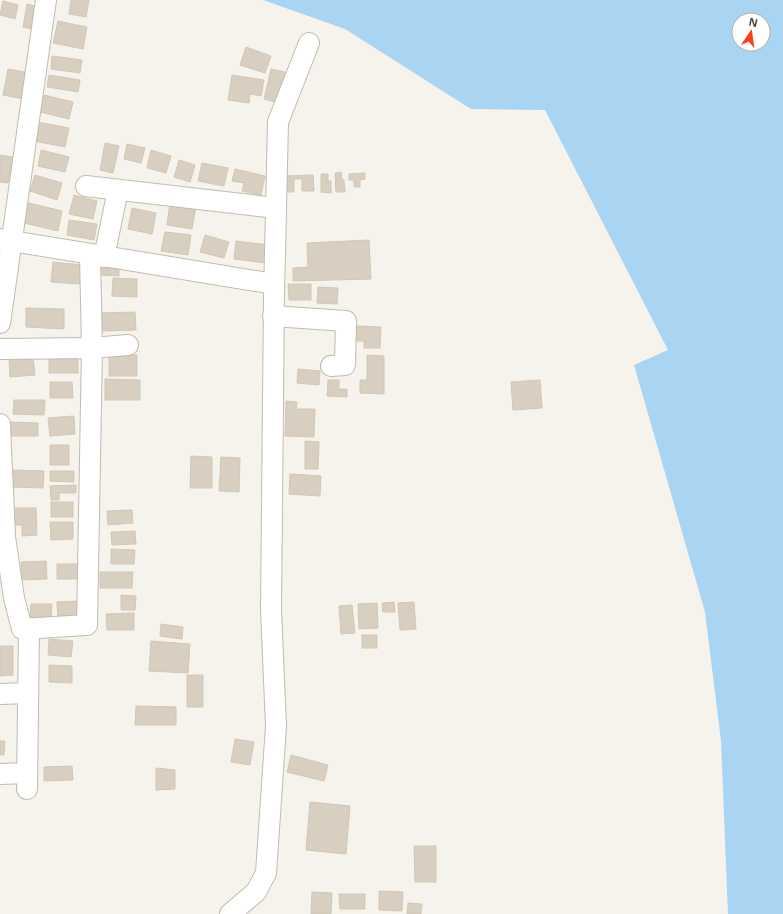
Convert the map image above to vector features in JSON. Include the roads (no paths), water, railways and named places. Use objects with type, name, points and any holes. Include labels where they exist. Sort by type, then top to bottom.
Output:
[{"type":"street","points":[[0,323],[8,201],[46,0]]},
{"type":"street","points":[[230,914],[256,892],[266,873],[276,726],[271,610],[273,316],[278,122],[309,43]]},
{"type":"street","points":[[86,186],[276,208]]},
{"type":"street","points":[[0,425],[5,537],[5,573],[22,629],[87,625],[92,348],[97,255],[118,190]]},
{"type":"street","points":[[6,240],[274,284]]},
{"type":"street","points":[[273,316],[346,321],[344,366]]},
{"type":"street","points":[[0,349],[92,348],[128,345]]},
{"type":"street","points":[[0,774],[27,781],[29,628]]},
{"type":"street","points":[[0,694],[28,693]]},
{"type":"water","points":[[263,0],[783,0],[783,914],[728,914],[721,741],[705,612],[634,365],[668,350],[545,110],[471,109],[345,29]]}]
